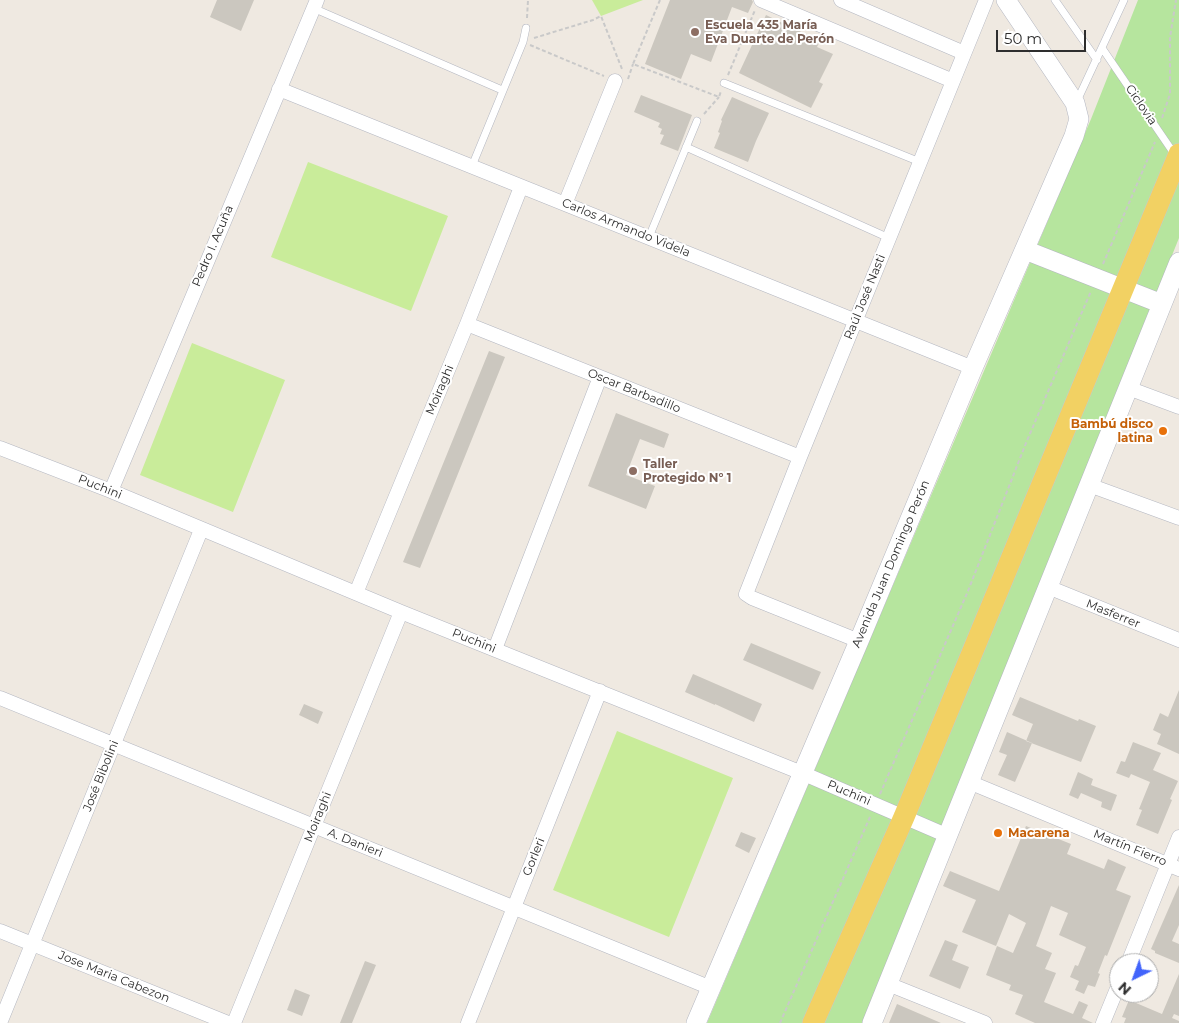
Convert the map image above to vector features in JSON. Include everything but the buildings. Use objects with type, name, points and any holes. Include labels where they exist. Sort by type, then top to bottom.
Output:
[{"type":"main road","points":[[1006,0],[1076,103]]},
{"type":"main road","name":"Avenida Juan Domingo Perón","points":[[696,1023],[973,368],[1074,136],[1079,118],[1076,103]]},
{"type":"main road","points":[[813,1023],[904,817],[1178,158]]},
{"type":"main road","points":[[1025,250],[1162,304]]},
{"type":"main road","points":[[872,1023],[1179,262]]},
{"type":"street","points":[[841,0],[964,53]]},
{"type":"street","name":"Raúl José Nasti","points":[[859,641],[746,594],[986,0]]},
{"type":"street","name":"Pedro I. Acuña","points":[[110,491],[315,4]]},
{"type":"street","points":[[758,5],[953,81]]},
{"type":"street","points":[[565,204],[615,81]]},
{"type":"street","name":"Carlos Armando Videla","points":[[279,89],[973,368]]},
{"type":"street","name":"Moiraghi","points":[[356,593],[467,324],[521,187]]},
{"type":"street","name":"Oscar Barbadillo","points":[[467,324],[800,457]]},
{"type":"street","points":[[495,649],[600,377]]},
{"type":"street","points":[[1128,388],[1179,407]]},
{"type":"street","name":"Puchini","points":[[1,451],[110,491],[401,612],[802,773],[948,836]]},
{"type":"street","points":[[1089,485],[1179,518]]},
{"type":"street","name":"José Bibolini","points":[[0,1023],[201,530]]},
{"type":"street","name":"Masferrer","points":[[1048,588],[1179,640]]},
{"type":"street","name":"Moiraghi","points":[[234,1023],[401,612]]},
{"type":"street","name":"Gorleri","points":[[468,1023],[600,691]]},
{"type":"street","name":"A. Danieri","points":[[0,698],[710,988]]},
{"type":"street","name":"Martín Fierro","points":[[969,782],[1174,866]]},
{"type":"street","points":[[1133,953],[1174,866],[1179,837]]},
{"type":"street","name":"Jose Maria Cabezon","points":[[0,931],[228,1023]]},
{"type":"street","points":[[888,984],[985,1023]]},
{"type":"street","points":[[1103,1023],[1111,1003]]},
{"type":"lane","points":[[1055,0],[1097,60]]},
{"type":"lane","points":[[1076,103],[1124,0]]},
{"type":"lane","points":[[315,4],[502,90]]},
{"type":"lane","points":[[472,166],[526,28]]},
{"type":"lane","name":"Ciclovia","points":[[1102,48],[1178,158]]},
{"type":"lane","points":[[724,83],[920,162]]},
{"type":"lane","points":[[649,238],[697,121]]},
{"type":"lane","points":[[686,147],[889,238]]},
{"type":"path","points":[[526,28],[528,0]]},
{"type":"path","points":[[522,42],[602,16],[627,82],[660,0]]},
{"type":"path","points":[[780,1023],[968,592],[1026,443],[1158,131],[1170,94],[1170,37],[1176,0]]},
{"type":"path","points":[[697,121],[719,97],[758,5]]},
{"type":"path","points":[[522,42],[615,81]]},
{"type":"path","points":[[633,64],[719,97]]},
{"type":"green space","points":[[592,0],[643,0],[601,16]]},
{"type":"green space","points":[[1138,0],[1179,0],[1179,238],[862,1023],[707,1023],[1091,119]]},
{"type":"green space","points":[[308,162],[448,216],[411,311],[271,257]]},
{"type":"green space","points":[[192,343],[285,380],[233,512],[140,475]]},
{"type":"green space","points":[[617,731],[733,778],[669,937],[553,890]]},
{"type":"place","name":"Escuela 435 María Eva Duarte de Perón","points":[[695,32]]},
{"type":"place","name":"Bambú disco latina","points":[[1163,431]]},
{"type":"place","name":"Taller Protegido N° 1","points":[[633,471]]},
{"type":"place","name":"Macarena","points":[[998,833]]}]
